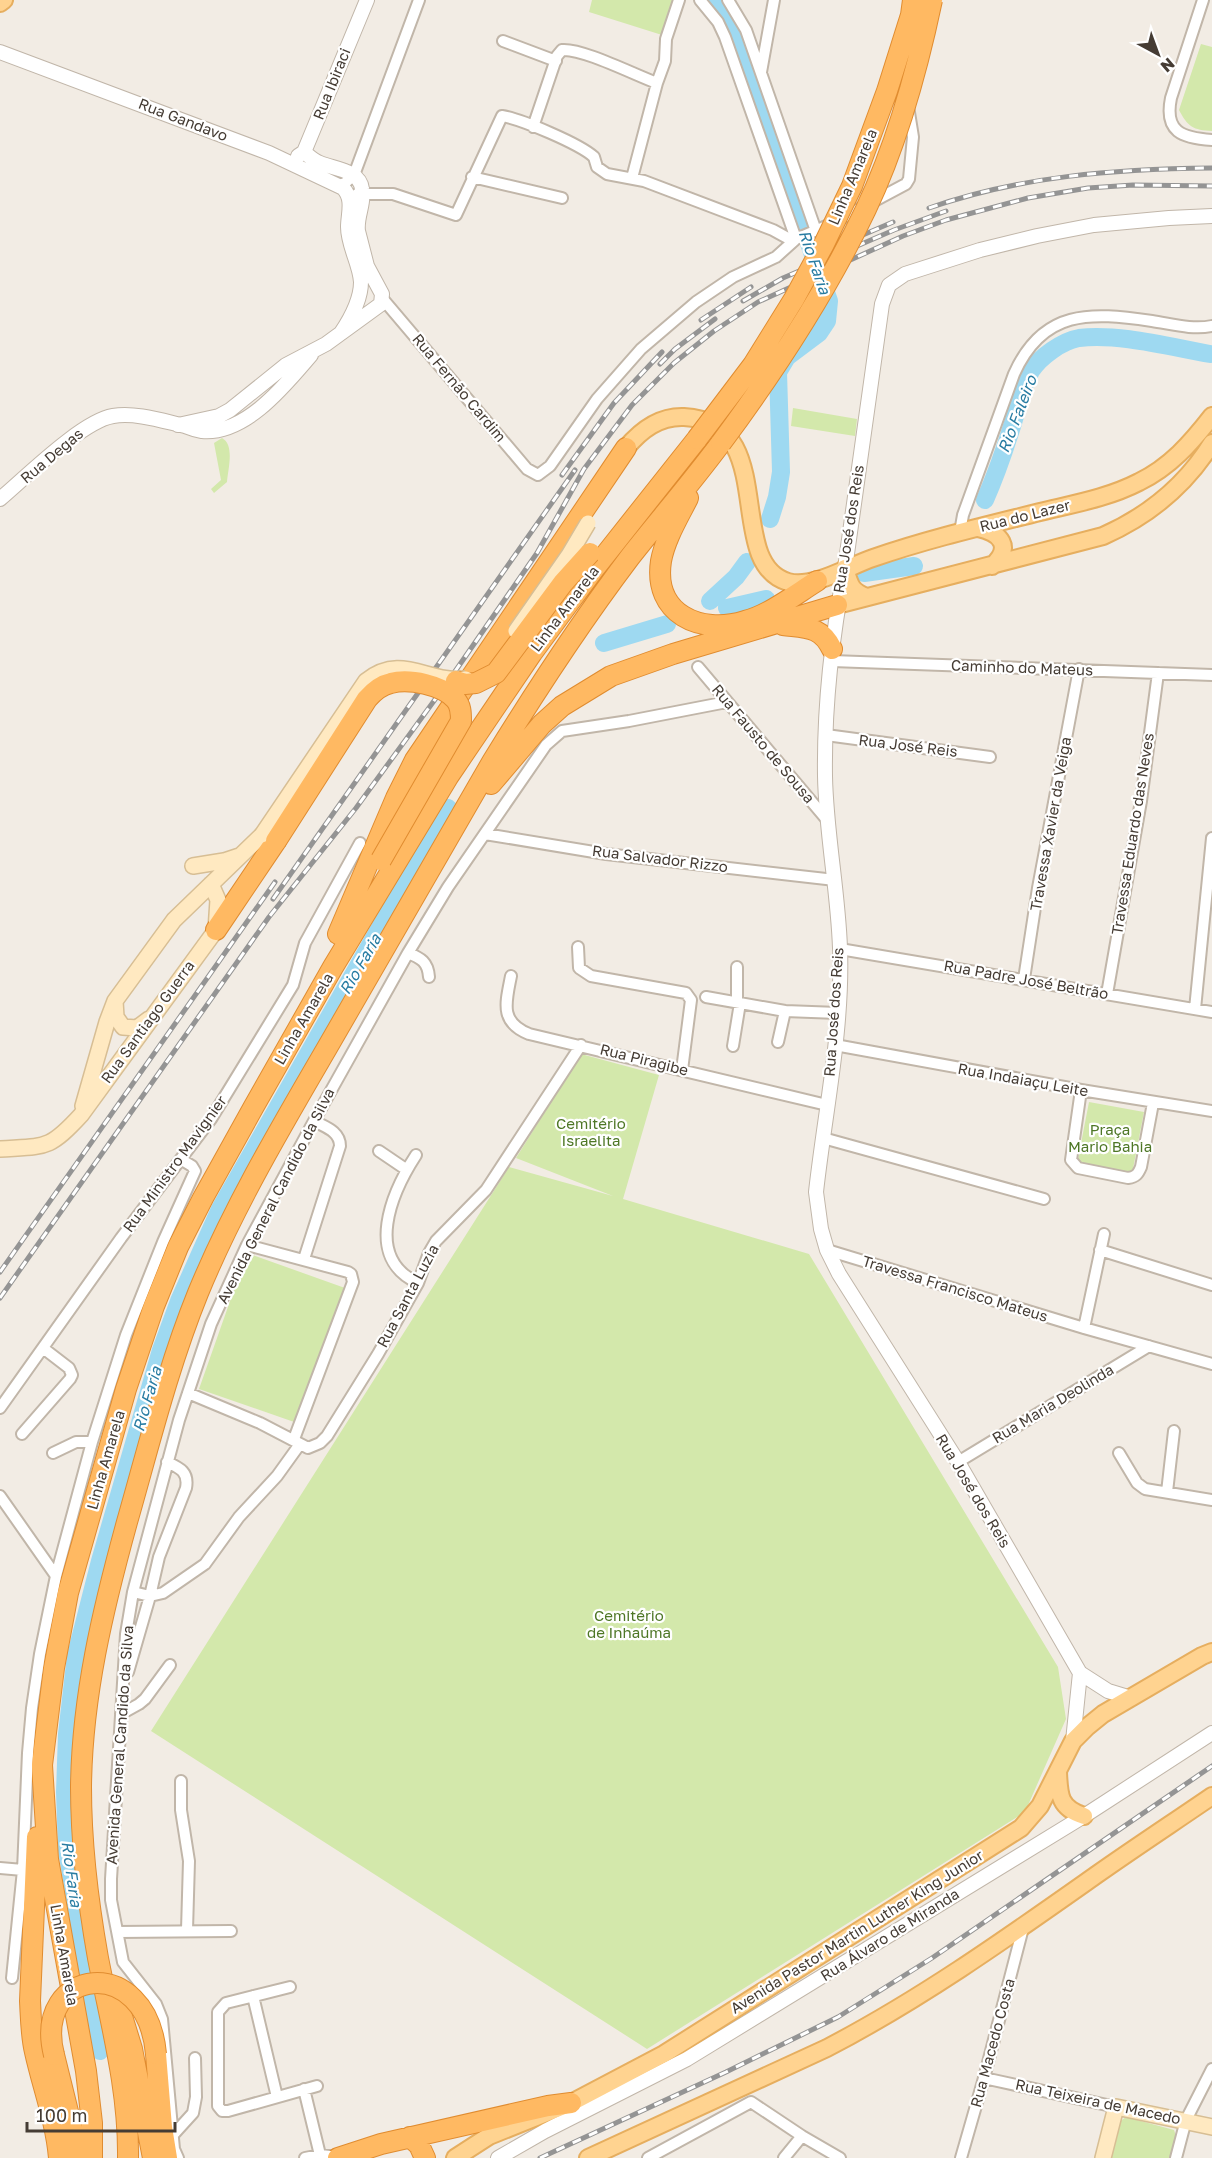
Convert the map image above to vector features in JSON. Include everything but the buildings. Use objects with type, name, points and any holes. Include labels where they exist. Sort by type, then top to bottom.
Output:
[{"type":"highway","name":"Linha Amarela","points":[[92,2158],[92,2123],[86,2071],[48,1859],[42,1765],[54,1668],[68,1593],[126,1389],[154,1306],[178,1247],[253,1108],[345,948],[448,777],[531,653],[753,365],[794,299],[852,186],[887,91],[911,15],[913,0]]},
{"type":"highway","name":"Linha Amarela","points":[[128,2158],[127,2117],[123,2085],[90,1910],[81,1819],[82,1749],[92,1664],[104,1607],[169,1376],[198,1292],[228,1228],[282,1125],[528,704],[630,558],[721,443],[792,344],[816,304],[866,208],[888,154],[907,98],[932,0]]},
{"type":"highway","points":[[338,934],[396,798],[415,760],[626,448]]},
{"type":"highway","points":[[698,474],[662,559],[660,577],[662,591],[667,602],[676,611],[685,618],[706,625],[731,625],[748,621],[817,581]]},
{"type":"highway","points":[[456,681],[476,684],[496,673],[556,591],[590,553],[660,486]]},
{"type":"highway","points":[[453,830],[542,724],[584,691],[621,672],[673,654],[837,605]]},
{"type":"highway","points":[[774,624],[816,630],[826,638],[832,655]]},
{"type":"highway","points":[[216,930],[269,838],[376,690],[394,682],[405,681],[438,688],[455,699],[461,713],[461,721],[338,934],[273,1056],[253,1108]]},
{"type":"highway","points":[[42,1765],[36,1845],[31,2026],[34,2050],[55,2127],[59,2158]]},
{"type":"highway","points":[[99,1960],[127,2028],[153,2158]]},
{"type":"highway","points":[[74,2158],[72,2128],[51,2043],[51,2021],[59,2002],[78,1988],[105,1983],[125,1991],[143,2009],[155,2036],[162,2127],[167,2158]]},
{"type":"highway","points":[[332,2157],[410,2137],[548,2106],[571,2103]]},
{"type":"highway","points":[[410,2137],[422,2149],[425,2158]]},
{"type":"main road","points":[[0,3],[4,0]]},
{"type":"main road","name":"Rua do Lazer","points":[[817,581],[881,555],[960,532],[1095,498],[1142,481],[1178,456],[1212,416]]},
{"type":"main road","points":[[456,681],[479,674],[497,659],[569,555],[626,448],[646,427],[664,420],[679,417],[710,423],[731,441],[747,483],[756,546],[768,568],[777,577],[788,582],[817,581]]},
{"type":"main road","points":[[837,605],[1089,541],[1131,522],[1175,489],[1212,444]]},
{"type":"main road","points":[[977,528],[990,531],[1002,541],[1003,551],[992,566]]},
{"type":"main road","points":[[845,568],[849,585],[853,591],[867,597]]},
{"type":"main road","name":"Rua Santiago Guerra","points":[[81,1115],[115,1001],[174,920],[242,855],[269,838],[366,681],[384,670],[403,668],[456,681]]},
{"type":"main road","points":[[193,866],[225,861],[242,855]]},
{"type":"main road","points":[[211,884],[218,900],[216,930]]},
{"type":"main road","name":"Rua Santiago Guerra","points":[[0,1149],[46,1145],[62,1135],[81,1115],[216,930]]},
{"type":"main road","points":[[115,1001],[116,1017],[123,1027],[137,1028],[153,1016]]},
{"type":"main road","name":"Avenida Pastor Martin Luther King Junior","points":[[455,2158],[489,2136],[571,2103],[664,2054],[1021,1828],[1040,1806],[1073,1741],[1087,1727],[1103,1714],[1212,1652]]},
{"type":"main road","points":[[1058,1771],[1061,1800],[1073,1812],[1084,1816]]},
{"type":"main road","points":[[588,2158],[851,2035],[908,2003],[1023,1928],[1212,1796]]},
{"type":"main road","points":[[1103,2158],[1116,2107]]},
{"type":"main road","name":"Rua Teixeira de Macedo","points":[[1116,2107],[1212,2127]]},
{"type":"street","name":"Rua Ibiraci","points":[[304,152],[367,0]]},
{"type":"street","points":[[365,286],[348,229],[350,203],[344,188],[345,183],[354,175],[419,0]]},
{"type":"street","points":[[632,178],[664,61],[666,39],[679,0]]},
{"type":"street","points":[[700,0],[718,22],[725,37],[803,236]]},
{"type":"street","points":[[728,0],[746,30],[761,73],[803,236]]},
{"type":"street","points":[[761,73],[774,0]]},
{"type":"street","points":[[562,198],[472,177],[502,116],[576,146],[594,157],[597,168],[607,174],[632,178],[773,230],[803,236],[896,190],[906,184],[909,178],[913,129],[905,88],[905,72],[923,0]]},
{"type":"street","points":[[1203,0],[1171,99],[1169,118],[1174,128],[1189,137],[1212,140]]},
{"type":"street","points":[[503,41],[556,61]]},
{"type":"street","points":[[533,127],[559,52],[566,49],[657,83]]},
{"type":"street","name":"Rua Gandavo","points":[[0,52],[290,162],[363,195],[393,194],[456,215],[472,177]]},
{"type":"street","points":[[290,162],[304,152],[314,161],[354,175],[361,183],[363,204],[357,226],[367,305],[378,303],[380,290],[365,286]]},
{"type":"street","points":[[1205,217],[1212,224]]},
{"type":"street","name":"Rua José dos Reis","points":[[1131,1698],[1108,1691],[1080,1673],[958,1462],[854,1298],[827,1250],[817,1211],[816,1192],[835,1045],[840,949],[825,777],[826,735],[837,605],[845,568],[882,304],[889,285],[905,274],[926,266],[1037,236],[1094,225],[1205,217]]},
{"type":"street","name":"Rua Fernão Cardim","points":[[378,303],[527,469],[538,475],[550,466],[597,399],[641,349],[696,302],[733,278],[776,257],[803,236]]},
{"type":"street","name":"Rua Degas","points":[[341,333],[353,314],[365,286]]},
{"type":"street","name":"Rua Degas","points":[[178,425],[219,416],[241,402],[280,370],[315,351],[341,333],[378,303]]},
{"type":"street","points":[[960,532],[963,516],[1014,374],[1022,357],[1038,337],[1056,325],[1093,315],[1195,328],[1212,326]]},
{"type":"street","name":"Rua Degas","points":[[0,499],[75,435],[95,421],[126,415],[201,431],[221,429],[238,422],[258,409],[285,386],[315,351]]},
{"type":"street","points":[[238,422],[242,410],[273,384],[280,370]]},
{"type":"street","name":"Caminho do Mateus","points":[[832,655],[1212,675]]},
{"type":"street","name":"Rua Fausto de Sousa","points":[[698,667],[828,821]]},
{"type":"street","name":"Travessa Xavier da Veiga","points":[[1024,979],[1038,888],[1079,669]]},
{"type":"street","name":"Travessa Eduardo das Neves","points":[[1107,994],[1141,801],[1158,673]]},
{"type":"street","name":"Avenida General Candido da Silva","points":[[118,1932],[111,1900],[111,1879],[126,1634],[133,1592],[167,1462],[188,1393],[211,1324],[248,1245],[408,953],[448,888],[546,745],[562,731],[727,702]]},
{"type":"street","name":"Rua José Reis","points":[[826,735],[990,757]]},
{"type":"street","name":"Rua Salvador Rizzo","points":[[485,834],[606,854],[835,880]]},
{"type":"street","points":[[1195,1009],[1212,838]]},
{"type":"street","name":"Rua Ministro Mavignier","points":[[0,1408],[121,1238],[211,1119],[293,986],[305,942],[360,843]]},
{"type":"street","points":[[578,947],[579,968],[591,976],[686,993],[689,996],[691,1000],[682,1070]]},
{"type":"street","name":"Rua Padre José Beltrão","points":[[840,949],[1212,1012]]},
{"type":"street","points":[[408,953],[428,966],[429,977]]},
{"type":"street","points":[[733,1046],[739,1003],[737,967]]},
{"type":"street","name":"Rua Piragibe","points":[[511,976],[506,1002],[508,1016],[517,1029],[529,1034],[827,1105]]},
{"type":"street","points":[[706,997],[785,1011],[838,1013]]},
{"type":"street","points":[[778,1042],[785,1011]]},
{"type":"street","name":"Rua Santa Luzia","points":[[297,1442],[308,1448],[314,1447],[327,1436],[378,1354],[418,1283],[435,1241],[486,1190],[581,1045]]},
{"type":"street","name":"Rua Indaiaçu Leite","points":[[835,1045],[1154,1103],[1212,1111]]},
{"type":"street","points":[[1081,1090],[1071,1160],[1078,1168],[1128,1178],[1134,1177],[1141,1167],[1154,1103]]},
{"type":"street","points":[[304,1259],[340,1146],[340,1138],[337,1134],[314,1121]]},
{"type":"street","points":[[823,1138],[1044,1199]]},
{"type":"street","points":[[379,1151],[407,1170]]},
{"type":"street","points":[[416,1155],[390,1207],[388,1240],[389,1252],[396,1264],[403,1273],[418,1283]]},
{"type":"street","points":[[12,1978],[23,1870],[32,1708],[56,1576],[93,1442],[130,1325],[163,1242],[195,1171],[192,1166],[182,1160]]},
{"type":"street","points":[[1084,1328],[1104,1234]]},
{"type":"street","points":[[133,1592],[150,1596],[163,1593],[205,1564],[239,1517],[277,1476],[297,1442],[353,1282],[348,1272],[248,1245]]},
{"type":"street","name":"Travessa Francisco Mateus","points":[[827,1250],[1084,1328],[1212,1364]]},
{"type":"street","points":[[1100,1250],[1212,1285]]},
{"type":"street","name":"Rua Maria Deolinda","points":[[958,1462],[1149,1346]]},
{"type":"street","points":[[22,1434],[72,1375],[69,1368],[43,1348]]},
{"type":"street","points":[[188,1393],[252,1419],[297,1442]]},
{"type":"street","points":[[1167,1492],[1174,1431]]},
{"type":"street","points":[[53,1453],[76,1442],[93,1442]]},
{"type":"street","points":[[1119,1453],[1141,1487],[1212,1500]]},
{"type":"street","points":[[122,1689],[150,1596],[159,1557],[188,1480],[185,1473],[167,1462]]},
{"type":"street","points":[[0,1496],[56,1576]]},
{"type":"street","points":[[121,1714],[145,1699],[170,1665]]},
{"type":"street","points":[[1073,1741],[1080,1673]]},
{"type":"street","name":"Rua Álvaro de Miranda","points":[[498,2158],[545,2131],[687,2059],[1084,1816],[1212,1733]]},
{"type":"street","points":[[180,1781],[181,1810],[189,1861],[187,1930]]},
{"type":"street","points":[[0,1868],[23,1870]]},
{"type":"street","name":"Rua Macedo Costa","points":[[961,2158],[1023,1928]]},
{"type":"street","points":[[178,2158],[172,2135],[162,2019],[156,2004],[123,1962],[118,1932],[231,1931]]},
{"type":"street","points":[[290,1987],[226,2003],[218,2012],[218,2106],[222,2111],[228,2111],[316,2086]]},
{"type":"street","points":[[253,1996],[277,2097]]},
{"type":"street","points":[[172,2135],[193,2113],[195,2058]]},
{"type":"street","points":[[1176,2158],[1186,2120],[1212,2069]]},
{"type":"street","name":"Rua Teixeira de Macedo","points":[[984,2078],[1116,2107]]},
{"type":"street","points":[[304,2089],[332,2157],[305,2158]]},
{"type":"street","points":[[648,2158],[751,2102],[840,2158]]},
{"type":"street","points":[[784,2158],[802,2136]]},
{"type":"green space","points":[[592,0],[673,0],[662,35],[589,12]]},
{"type":"green space","points":[[1201,44],[1212,47],[1212,131],[1200,130],[1192,126],[1179,110]]},
{"type":"green space","points":[[793,408],[857,419],[855,436],[791,426]]},
{"type":"green space","points":[[222,438],[226,441],[230,452],[227,482],[214,493],[211,489],[221,480],[214,443]]},
{"type":"green space","name":"Cemitério de Inhaúma","points":[[581,1054],[659,1075],[623,1199],[809,1254],[1058,1667],[1066,1719],[1025,1812],[647,2049],[151,1731],[509,1167],[613,1196],[516,1158]]},
{"type":"green space","name":"Praça Mario Bahia","points":[[1089,1102],[1144,1112],[1132,1174],[1077,1164]]},
{"type":"green space","points":[[247,1253],[345,1288],[297,1423],[199,1389]]},
{"type":"green space","points":[[1126,2117],[1174,2130],[1176,2136],[1170,2158],[1110,2158],[1119,2122]]},
{"type":"waterway","name":"Rio Faria","points":[[715,0],[728,16],[738,38],[829,301],[827,321],[819,333],[787,357],[778,372],[781,472],[777,497],[770,519]]},
{"type":"waterway","name":"Rio Faleiro","points":[[985,500],[1004,452],[1020,396],[1028,377],[1040,360],[1052,350],[1079,338],[1110,337],[1210,354]]},
{"type":"waterway","name":"Rio Faria","points":[[710,601],[736,577],[747,562]]},
{"type":"waterway","name":"Rio Faleiro","points":[[864,573],[914,566]]},
{"type":"waterway","name":"Rio Faleiro","points":[[727,608],[766,599]]},
{"type":"waterway","name":"Rio Faria","points":[[604,643],[667,624]]},
{"type":"waterway","name":"Rio Faria","points":[[100,2051],[67,1850],[65,1792],[67,1734],[76,1655],[100,1561],[161,1350],[179,1301],[220,1209],[448,808]]},
{"type":"railway","points":[[929,208],[998,188],[1069,176],[1140,170],[1212,168]]},
{"type":"railway","points":[[0,1298],[269,917],[356,808],[447,683],[537,553],[584,469],[632,405],[674,363],[714,331],[758,302],[903,236],[946,220],[1028,198],[1088,188],[1133,185],[1212,186]]},
{"type":"railway","points":[[743,301],[783,278],[894,230],[946,211]]},
{"type":"railway","points":[[821,253],[893,222]]},
{"type":"railway","points":[[701,320],[751,287]]},
{"type":"railway","points":[[660,364],[675,349],[715,319]]},
{"type":"railway","points":[[562,475],[614,403],[662,352]]},
{"type":"railway","points":[[273,899],[575,470]]},
{"type":"railway","points":[[0,1272],[275,882]]},
{"type":"railway","points":[[540,2158],[726,2072],[838,2017],[932,1958],[1212,1766]]},
{"type":"park label","name":"Cemitério Israelita","points":[[591,1132]]}]
